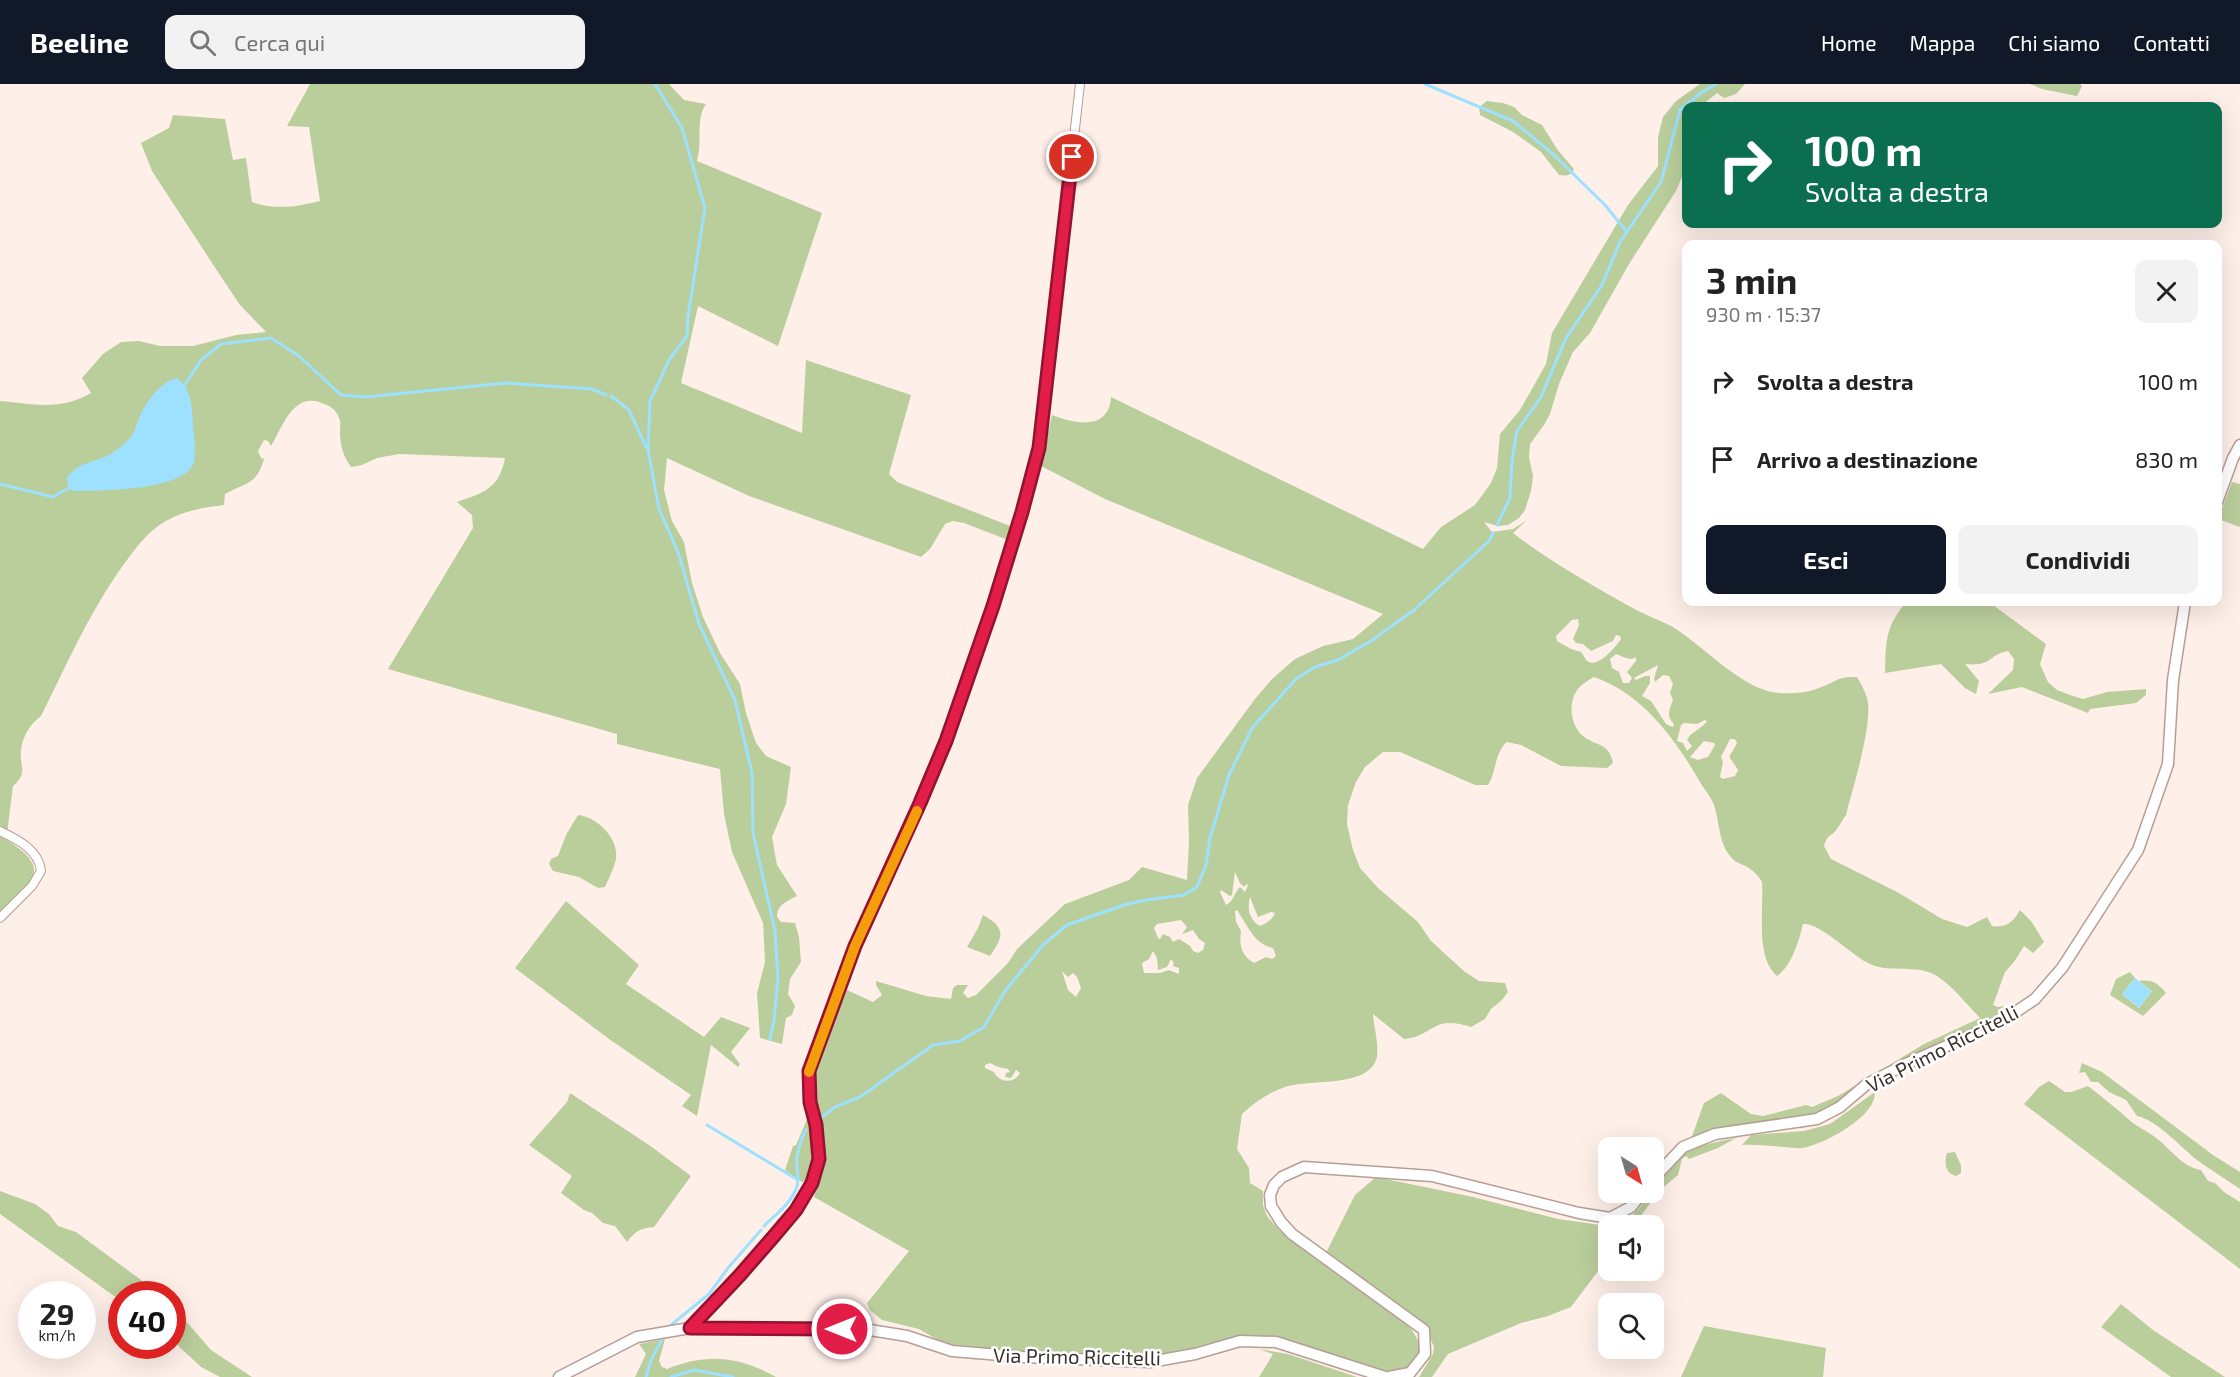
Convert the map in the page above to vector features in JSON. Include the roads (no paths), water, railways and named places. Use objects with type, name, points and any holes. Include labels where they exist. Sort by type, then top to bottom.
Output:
[{"type":"street","points":[[690,1328],[796,1210],[812,1183],[819,1159],[816,1125],[810,1102],[809,1071],[855,946],[946,741],[993,606],[1039,448],[1080,84]]},
{"type":"street","points":[[2222,488],[2240,445]]},
{"type":"street","name":"Via Primo Riccitelli","points":[[1664,1167],[1683,1147],[1715,1134],[1817,1119],[1840,1107],[1867,1084],[1908,1063],[2001,1022],[2036,999],[2062,968],[2138,850],[2168,764],[2173,680],[2184,606]]},
{"type":"street","points":[[0,831],[30,850],[39,862],[41,871],[32,886],[0,918]]},
{"type":"street","name":"Via Primo Riccitelli","points":[[559,1377],[637,1337],[690,1328],[864,1329],[907,1336],[952,1351],[1023,1358],[1150,1362],[1195,1354],[1240,1341],[1276,1342],[1387,1377],[1410,1373],[1425,1354],[1424,1330],[1292,1234],[1271,1206],[1270,1195],[1274,1185],[1282,1177],[1304,1167],[1432,1176],[1579,1213],[1610,1218],[1634,1203]]},
{"type":"water","points":[[177,378],[186,388],[192,412],[195,458],[188,472],[159,484],[100,491],[72,491],[68,486],[67,478],[71,473],[80,466],[107,456],[124,444],[133,434],[142,412],[154,394],[165,384]]},
{"type":"water","points":[[2135,978],[2152,991],[2139,1008],[2122,994]]},
{"type":"waterway","points":[[651,399],[669,360],[687,336],[705,208],[682,128],[655,84]]},
{"type":"waterway","points":[[1425,84],[1513,121],[1554,155],[1605,205],[1626,231]]},
{"type":"waterway","points":[[1690,102],[1716,84]]},
{"type":"waterway","points":[[1497,525],[1510,498],[1512,460],[1517,431],[1541,397],[1566,338],[1602,285],[1620,242],[1661,182],[1682,108]]},
{"type":"waterway","points":[[184,386],[201,360],[221,344],[271,338],[299,356],[341,395],[365,397],[505,383],[592,389],[606,395]]},
{"type":"waterway","points":[[611,396],[629,410],[646,447]]},
{"type":"waterway","points":[[650,400],[648,450],[659,509],[678,552],[699,624],[735,700],[752,773],[753,833],[775,931],[778,979],[770,1039]]},
{"type":"waterway","points":[[0,484],[53,497],[72,486]]},
{"type":"waterway","points":[[822,1117],[835,1107],[860,1097],[933,1045],[960,1041],[984,1027],[1005,991],[1043,945],[1067,925],[1124,905],[1184,895],[1197,887],[1206,865],[1210,838],[1229,775],[1252,728],[1296,679],[1315,667],[1338,660],[1371,641],[1414,610],[1489,541],[1493,533]]},
{"type":"waterway","points":[[707,1125],[798,1180]]},
{"type":"waterway","points":[[764,1226],[783,1208],[795,1192],[798,1182],[797,1157],[801,1139],[806,1130]]},
{"type":"waterway","points":[[671,1325],[709,1294],[761,1230]]},
{"type":"waterway","points":[[646,1377],[651,1360],[661,1341]]},
{"type":"waterway","points":[[671,1377],[694,1370],[733,1377]]}]
